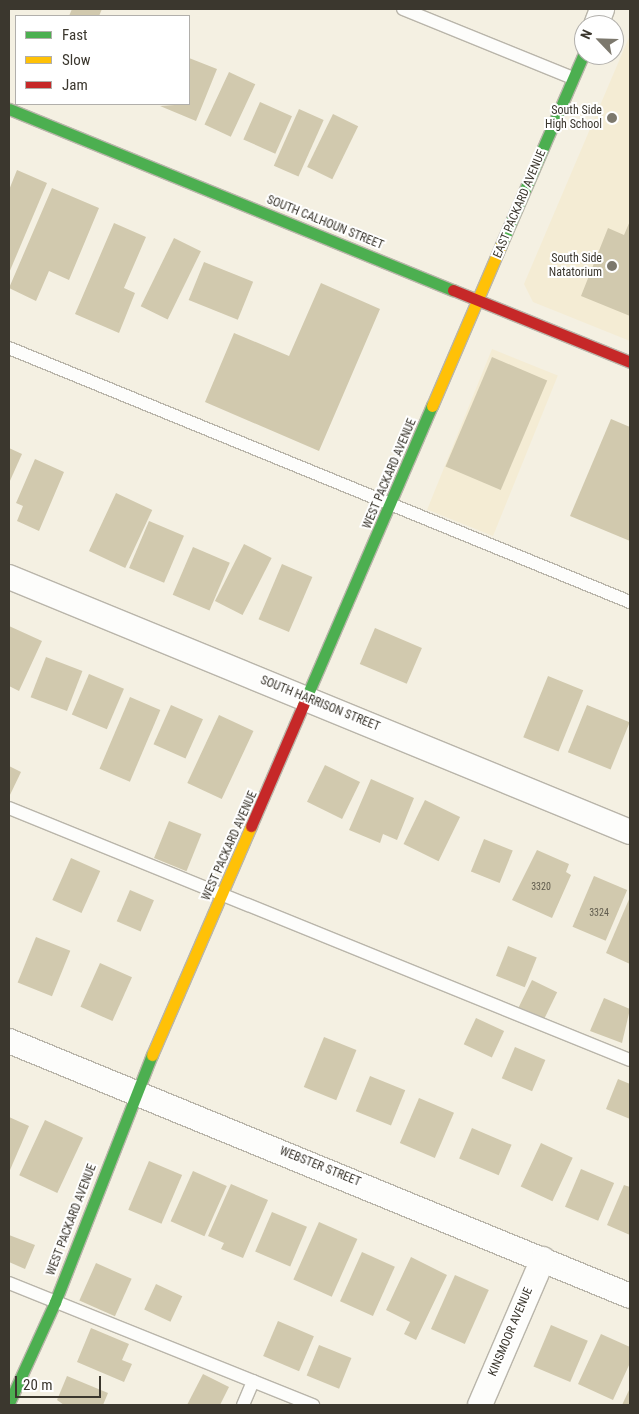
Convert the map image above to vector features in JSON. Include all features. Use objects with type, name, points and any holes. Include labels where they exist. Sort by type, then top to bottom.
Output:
[{"type":"street","name":"EAST PACKARD AVENUE","points":[[479,301],[579,65]]},
{"type":"street","name":"SOUTH CALHOUN STREET","points":[[9,109],[630,362]]},
{"type":"street","name":"WEST PACKARD AVENUE","points":[[9,1403],[55,1302],[137,1091],[309,699],[479,301]]},
{"type":"street","name":"SOUTH HARRISON STREET","points":[[9,577],[630,832]]},
{"type":"street","name":"WEBSTER STREET","points":[[9,1041],[137,1091],[630,1296]]},
{"type":"street","name":"KINSMOOR AVENUE","points":[[480,1405],[543,1259]]},
{"type":"lane","points":[[403,9],[573,78]]},
{"type":"lane","points":[[9,348],[392,503],[630,602]]},
{"type":"lane","points":[[9,808],[630,1060]]},
{"type":"lane","points":[[9,1283],[313,1405]]},
{"type":"lane","points":[[243,1405],[253,1381]]},
{"type":"shaded area","name":"South Side High School","points":[[630,35],[630,341],[533,302],[524,284],[617,65],[624,65],[624,49]]},
{"type":"shaded area","points":[[492,349],[558,376],[493,536],[427,509]]},
{"type":"building","points":[[72,9],[102,9],[99,15],[69,15]]},
{"type":"building","points":[[190,58],[217,69],[196,121],[160,106],[190,105]]},
{"type":"building","points":[[229,72],[255,84],[231,137],[204,125]]},
{"type":"building","points":[[260,102],[292,116],[275,154],[243,139]]},
{"type":"building","points":[[299,109],[324,120],[298,177],[274,166]]},
{"type":"building","points":[[333,114],[358,126],[332,179],[307,167]]},
{"type":"building","points":[[17,170],[47,183],[9,273],[9,190]]},
{"type":"building","points":[[52,188],[99,208],[69,280],[49,271],[36,301],[9,288]]},
{"type":"building","name":"South Side Natatorium","points":[[630,221],[630,316],[581,296],[608,228],[624,235]]},
{"type":"building","points":[[114,223],[146,237],[124,288],[135,293],[119,333],[75,314]]},
{"type":"building","points":[[174,238],[201,251],[168,319],[141,306]]},
{"type":"building","points":[[204,262],[253,282],[238,320],[189,300]]},
{"type":"building","points":[[321,283],[380,309],[319,451],[205,402],[234,333],[289,356]]},
{"type":"building","points":[[492,357],[547,380],[501,490],[446,467]]},
{"type":"building","points":[[611,419],[630,427],[630,541],[570,516]]},
{"type":"building","points":[[9,448],[22,454],[9,483]]},
{"type":"building","points":[[35,459],[64,472],[39,531],[17,521],[23,506],[16,503]]},
{"type":"building","points":[[116,493],[152,510],[125,568],[89,551]]},
{"type":"building","points":[[149,521],[184,536],[164,583],[129,568]]},
{"type":"building","points":[[244,544],[272,558],[243,615],[215,601]]},
{"type":"building","points":[[193,547],[230,563],[210,610],[173,595]]},
{"type":"building","points":[[282,564],[312,577],[289,632],[259,619]]},
{"type":"building","points":[[9,626],[42,641],[19,691],[9,686]]},
{"type":"building","points":[[375,628],[422,648],[407,684],[360,664]]},
{"type":"building","points":[[46,657],[82,671],[67,711],[31,697]]},
{"type":"building","points":[[89,674],[124,689],[107,729],[72,715]]},
{"type":"building","points":[[548,676],[583,690],[559,751],[523,737]]},
{"type":"building","points":[[130,697],[160,710],[130,782],[100,769]]},
{"type":"building","points":[[171,705],[203,719],[185,759],[154,744]]},
{"type":"building","points":[[587,705],[630,722],[611,770],[568,752]]},
{"type":"building","points":[[219,715],[253,731],[222,799],[187,783]]},
{"type":"building","points":[[325,765],[360,782],[342,819],[307,802]]},
{"type":"building","points":[[9,766],[21,772],[9,797]]},
{"type":"building","points":[[371,779],[414,798],[397,840],[383,834],[380,843],[349,830]]},
{"type":"building","points":[[425,800],[460,817],[439,861],[404,844]]},
{"type":"building","points":[[169,821],[201,834],[186,871],[154,858]]},
{"type":"building","points":[[484,839],[513,851],[500,883],[471,871]]},
{"type":"building","points":[[537,850],[569,864],[566,872],[571,875],[552,918],[512,900]]},
{"type":"building","points":[[71,858],[100,871],[82,913],[52,900]]},
{"type":"building","points":[[594,876],[627,890],[606,941],[573,927]]},
{"type":"building","points":[[130,890],[154,900],[141,931],[117,921]]},
{"type":"building","points":[[630,897],[630,964],[606,953]]},
{"type":"building","points":[[36,937],[70,951],[52,996],[18,982]]},
{"type":"building","points":[[508,946],[537,958],[525,987],[496,976]]},
{"type":"building","points":[[100,963],[132,977],[112,1021],[80,1007]]},
{"type":"building","points":[[532,980],[557,992],[542,1023],[517,1011]]},
{"type":"building","points":[[604,998],[630,1009],[622,1043],[590,1031]]},
{"type":"building","points":[[476,1018],[504,1031],[492,1057],[464,1044]]},
{"type":"building","points":[[324,1037],[356,1050],[336,1100],[304,1087]]},
{"type":"building","points":[[515,1047],[545,1060],[532,1091],[502,1078]]},
{"type":"building","points":[[370,1076],[405,1090],[391,1125],[356,1111]]},
{"type":"building","points":[[618,1079],[630,1084],[630,1119],[606,1109]]},
{"type":"building","points":[[419,1098],[454,1113],[435,1158],[400,1143]]},
{"type":"building","points":[[9,1117],[29,1126],[10,1170],[9,1170]]},
{"type":"building","points":[[45,1120],[83,1138],[57,1193],[19,1175]]},
{"type":"building","points":[[472,1128],[512,1145],[499,1175],[459,1158]]},
{"type":"building","points":[[541,1143],[573,1158],[552,1201],[521,1187]]},
{"type":"building","points":[[149,1161],[182,1175],[161,1224],[128,1210]]},
{"type":"building","points":[[581,1169],[614,1183],[598,1221],[565,1207]]},
{"type":"building","points":[[193,1171],[227,1186],[204,1236],[171,1221]]},
{"type":"building","points":[[231,1184],[268,1200],[243,1258],[221,1249],[224,1243],[208,1236]]},
{"type":"building","points":[[624,1185],[630,1187],[630,1235],[607,1225]]},
{"type":"building","points":[[272,1212],[307,1227],[290,1266],[255,1252]]},
{"type":"building","points":[[319,1222],[357,1239],[332,1297],[293,1280]]},
{"type":"building","points":[[9,1235],[35,1245],[25,1269],[9,1262]]},
{"type":"building","points":[[362,1252],[395,1267],[373,1316],[340,1301]]},
{"type":"building","points":[[411,1257],[447,1275],[416,1340],[404,1334],[410,1322],[386,1310]]},
{"type":"building","points":[[96,1263],[132,1279],[115,1316],[79,1300]]},
{"type":"building","points":[[455,1275],[489,1290],[465,1344],[431,1329]]},
{"type":"building","points":[[156,1284],[182,1296],[170,1322],[144,1309]]},
{"type":"building","points":[[278,1321],[314,1336],[299,1371],[263,1356]]},
{"type":"building","points":[[551,1325],[588,1341],[570,1382],[533,1366]]},
{"type":"building","points":[[91,1328],[129,1344],[122,1360],[132,1364],[124,1382],[77,1362]]},
{"type":"building","points":[[601,1334],[630,1347],[630,1363],[613,1400],[578,1384]]},
{"type":"building","points":[[319,1345],[351,1358],[339,1389],[307,1376]]},
{"type":"building","points":[[203,1374],[229,1387],[220,1405],[187,1405]]},
{"type":"building","points":[[67,1376],[108,1393],[103,1405],[64,1405],[57,1400]]},
{"type":"building","points":[[630,1388],[630,1405],[622,1405]]},
{"type":"traffic: fast","points":[[501,245],[579,65]]},
{"type":"traffic: fast","points":[[9,109],[453,290]]},
{"type":"traffic: fast","points":[[303,705],[432,406]]},
{"type":"traffic: fast","points":[[9,1403],[55,1302],[152,1055]]},
{"type":"traffic: slow","points":[[432,406],[501,245]]},
{"type":"traffic: slow","points":[[152,1055],[251,826]]},
{"type":"traffic: jam","points":[[453,290],[630,362]]},
{"type":"traffic: jam","points":[[251,826],[303,705]]},
{"type":"place","name":"South Side High School","points":[[612,118]]},
{"type":"place","name":"South Side Natatorium","points":[[612,266]]}]
